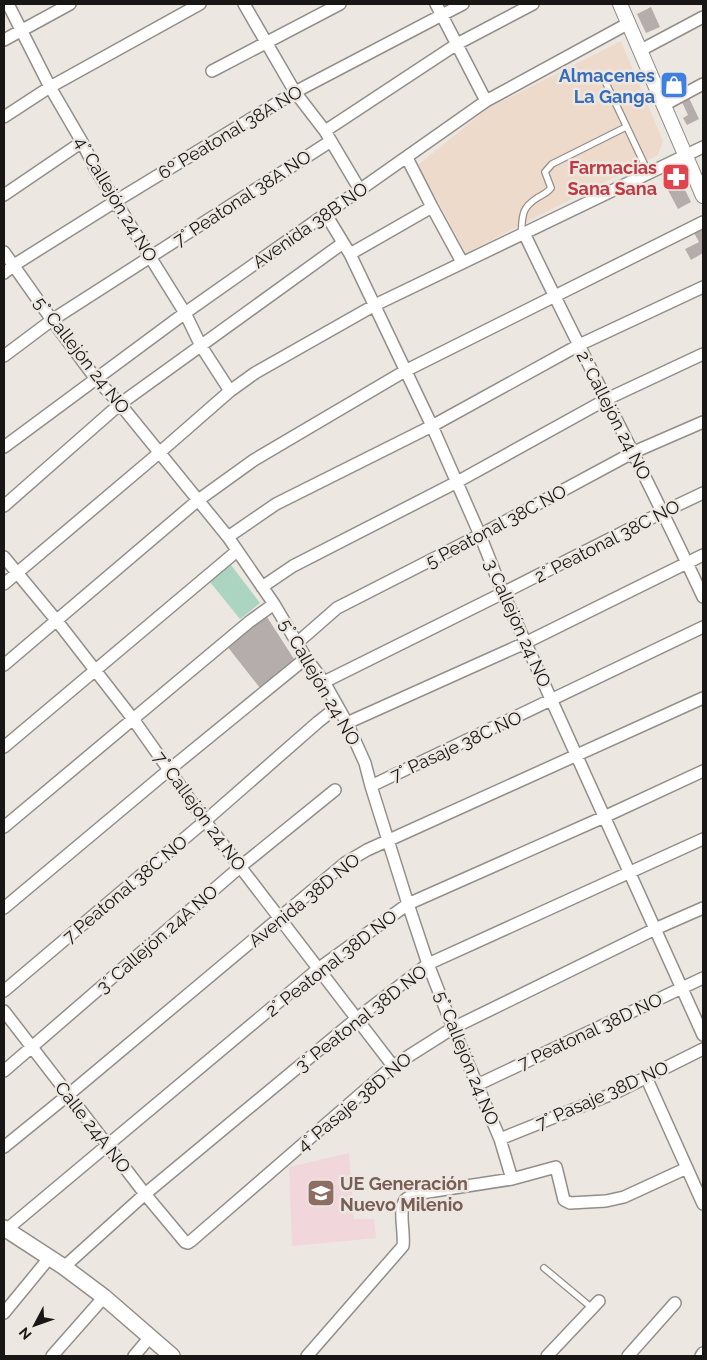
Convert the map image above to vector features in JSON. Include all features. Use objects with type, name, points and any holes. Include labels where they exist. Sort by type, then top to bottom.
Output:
[{"type":"main road","points":[[5,1229],[64,1267],[104,1298],[172,1356]]},
{"type":"street","name":"4° Callejón 24 NO","points":[[8,4],[50,87],[96,170],[185,313],[201,346],[230,390]]},
{"type":"street","points":[[4,40],[70,4]]},
{"type":"street","points":[[4,117],[50,87],[200,4]]},
{"type":"street","points":[[244,4],[296,92],[328,136],[360,190]]},
{"type":"street","points":[[212,71],[340,4]]},
{"type":"street","points":[[436,4],[486,101]]},
{"type":"street","name":"6º Peatonal 38A NO","points":[[4,273],[116,201],[296,92],[463,4]]},
{"type":"street","name":"7° Peatonal 38A NO","points":[[4,356],[52,320],[151,257],[328,136],[457,44],[533,4]]},
{"type":"street","points":[[620,4],[703,196]]},
{"type":"street","points":[[641,50],[703,17]]},
{"type":"street","name":"Avenida 38B NO","points":[[4,447],[185,313],[486,101],[630,24]]},
{"type":"street","points":[[664,104],[703,84]]},
{"type":"street","points":[[4,195],[82,142]]},
{"type":"street","points":[[4,584],[159,453],[230,390],[254,373],[375,305],[703,147]]},
{"type":"street","points":[[407,158],[462,262]]},
{"type":"street","points":[[350,254],[432,207]]},
{"type":"street","name":"3 Callejón 24 NO","points":[[325,214],[350,254],[432,426],[525,643],[703,1036]]},
{"type":"street","points":[[4,666],[197,501],[254,460],[406,370],[703,222]]},
{"type":"street","name":"2° Callejón 24 NO","points":[[523,234],[634,452],[703,597]]},
{"type":"street","points":[[4,506],[120,404],[343,243]]},
{"type":"street","name":"5° Callejón 24 NO","points":[[4,252],[96,379],[120,404],[228,537],[274,604],[306,658],[324,682],[347,723],[365,764],[428,964],[500,1139],[512,1179]]},
{"type":"street","points":[[228,537],[276,504],[432,426],[579,346],[703,287]]},
{"type":"street","points":[[262,586],[293,566],[456,482],[606,399],[703,354]]},
{"type":"street","name":"5 Peatonal 38C NO","points":[[297,643],[337,608],[480,535],[634,452],[703,422]]},
{"type":"street","name":"2° Peatonal 38C NO","points":[[324,682],[703,493]]},
{"type":"street","points":[[4,747],[237,551]]},
{"type":"street","points":[[347,723],[525,643],[703,555]]},
{"type":"street","name":"7° Callejón 24 NO","points":[[4,558],[57,621],[133,718],[240,868],[393,1066]]},
{"type":"street","points":[[4,827],[249,622],[274,604]]},
{"type":"street","name":"7° Pasaje 38C NO","points":[[371,786],[552,701],[703,627]]},
{"type":"street","points":[[4,908],[306,658]]},
{"type":"street","name":"Avenida 38D NO","points":[[4,1147],[345,863],[367,850],[703,698]]},
{"type":"street","name":"7 Peatonal 38C NO","points":[[4,991],[337,707]]},
{"type":"street","name":"2° Peatonal 38D NO","points":[[5,1229],[108,1146],[318,970],[408,904],[703,771]]},
{"type":"street","name":"3° Callejón 24A NO","points":[[4,1071],[240,868],[335,790]]},
{"type":"street","name":"3° Peatonal 38D NO","points":[[64,1267],[145,1194],[356,1019],[428,964],[703,839]]},
{"type":"street","name":"4° Pasaje 38D NO","points":[[185,1242],[192,1242],[393,1066],[453,1028],[703,908]]},
{"type":"street","name":"7 Peatonal 38D NO","points":[[477,1084],[703,978]]},
{"type":"street","name":"Calle 24A NO","points":[[4,1011],[145,1194],[185,1242]]},
{"type":"street","name":"7° Pasaje 38D NO","points":[[500,1139],[617,1092],[703,1049]]},
{"type":"street","points":[[646,1077],[703,1204]]},
{"type":"street","points":[[307,1356],[403,1246],[402,1208],[406,1199],[415,1194],[512,1179],[556,1167],[564,1200],[570,1203],[606,1201],[624,1197],[687,1168]]},
{"type":"street","points":[[4,1313],[50,1257]]},
{"type":"street","points":[[52,1356],[104,1298]]},
{"type":"street","points":[[628,1356],[675,1303]]},
{"type":"street","points":[[546,1356],[596,1305]]},
{"type":"street","points":[[134,1356],[150,1337]]},
{"type":"lane","points":[[605,81],[649,174]]},
{"type":"lane","points":[[523,234],[522,217],[525,209],[531,202],[548,192],[551,188],[545,172],[547,168],[626,127]]},
{"type":"lane","points":[[544,1268],[596,1305]]},
{"type":"shaded area","points":[[621,41],[663,141],[658,155],[466,253],[418,165],[487,109]]},
{"type":"shaded area","name":"UE Generación Nuevo Milenio","points":[[349,1153],[354,1219],[374,1219],[376,1238],[292,1246],[289,1167]]},
{"type":"green space","points":[[231,565],[260,603],[240,619],[210,582]]},
{"type":"building","points":[[651,7],[660,27],[646,33],[637,14]]},
{"type":"building","points":[[676,75],[682,88],[673,92],[667,80]]},
{"type":"building","points":[[689,98],[699,119],[687,125],[683,118],[688,115],[682,102]]},
{"type":"building","points":[[676,172],[691,202],[678,209],[662,179]]},
{"type":"building","points":[[703,226],[703,253],[691,260],[685,249],[699,242],[693,231]]},
{"type":"building","points":[[265,614],[294,659],[260,688],[227,646]]},
{"type":"place","name":"Almacenes La Ganga","points":[[674,85]]},
{"type":"place","name":"Farmacias Sana Sana","points":[[676,177]]},
{"type":"place","name":"UE Generación Nuevo Milenio","points":[[321,1193]]}]
